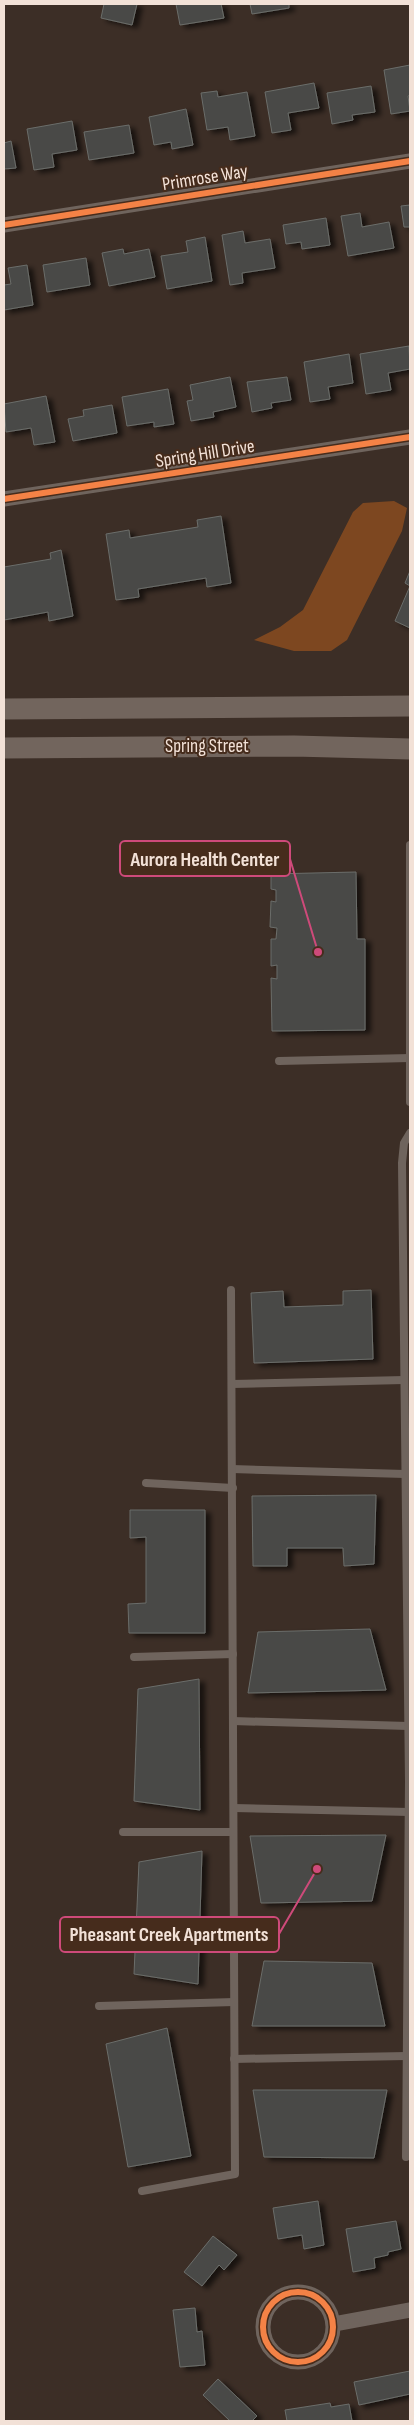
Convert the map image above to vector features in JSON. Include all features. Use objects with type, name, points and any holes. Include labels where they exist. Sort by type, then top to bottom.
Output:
[{"type":"main road","name":"Spring Street","points":[[4,709],[410,706]]},
{"type":"main road","name":"Spring Street","points":[[4,748],[294,746],[410,749]]},
{"type":"street","name":"Primrose Way","points":[[4,225],[410,161]]},
{"type":"street","name":"Spring Hill Drive","points":[[4,499],[410,437]]},
{"type":"street","points":[[298,2292],[315,2296],[325,2303],[331,2313],[334,2324],[333,2336],[328,2346],[321,2355],[310,2361],[299,2363],[287,2361],[273,2352],[264,2337],[263,2325],[266,2314],[272,2304],[281,2296],[298,2292]]},
{"type":"street","points":[[334,2324],[410,2310]]},
{"type":"lane","points":[[410,845],[410,1102]]},
{"type":"lane","points":[[279,1061],[410,1058]]},
{"type":"lane","points":[[406,2157],[408,2108],[409,1750],[408,1575],[405,1474],[407,1408],[404,1380],[406,1228],[402,1163],[404,1143],[410,1133]]},
{"type":"lane","points":[[142,2192],[235,2174],[230,1290]]},
{"type":"lane","points":[[232,1384],[404,1380]]},
{"type":"lane","points":[[232,1469],[405,1474]]},
{"type":"lane","points":[[146,1483],[232,1488]]},
{"type":"lane","points":[[134,1657],[233,1654]]},
{"type":"lane","points":[[233,1721],[408,1726]]},
{"type":"lane","points":[[234,1808],[409,1812]]},
{"type":"lane","points":[[123,1832],[233,1832]]},
{"type":"lane","points":[[99,2006],[234,2002]]},
{"type":"lane","points":[[234,2059],[407,2056]]},
{"type":"shaded area","points":[[394,501],[407,508],[402,531],[347,640],[331,651],[294,651],[254,640],[280,627],[303,610],[353,512],[363,503]]},
{"type":"building","points":[[104,4],[137,4],[132,25],[101,18]]},
{"type":"building","points":[[176,4],[221,4],[224,18],[180,25]]},
{"type":"building","points":[[250,4],[289,4],[289,8],[252,14]]},
{"type":"building","points":[[410,65],[410,95],[408,96],[410,111],[391,114],[384,70]]},
{"type":"building","points":[[314,83],[319,108],[288,113],[291,130],[272,133],[265,92]]},
{"type":"building","points":[[371,86],[375,112],[352,115],[353,120],[332,124],[327,93]]},
{"type":"building","points":[[217,91],[218,97],[247,92],[255,136],[230,140],[228,127],[207,130],[201,93]]},
{"type":"building","points":[[186,109],[193,145],[172,149],[171,142],[154,145],[149,117]]},
{"type":"building","points":[[72,121],[77,150],[52,154],[54,167],[34,170],[27,129]]},
{"type":"building","points":[[129,125],[134,153],[89,160],[84,132]]},
{"type":"building","points":[[11,141],[16,168],[4,169],[4,143]]},
{"type":"building","points":[[410,205],[410,227],[404,227],[401,206]]},
{"type":"building","points":[[360,213],[362,227],[389,222],[394,248],[348,256],[341,216]]},
{"type":"building","points":[[326,218],[330,245],[302,249],[301,242],[286,244],[283,225]]},
{"type":"building","points":[[243,231],[245,243],[270,239],[275,268],[242,273],[243,283],[230,285],[222,235]]},
{"type":"building","points":[[205,237],[212,281],[167,289],[161,256],[188,252],[186,241]]},
{"type":"building","points":[[123,249],[124,254],[149,249],[155,277],[109,286],[102,253]]},
{"type":"building","points":[[86,258],[90,285],[47,292],[43,265]]},
{"type":"building","points":[[27,265],[33,305],[4,310],[4,285],[11,284],[8,268]]},
{"type":"building","points":[[409,346],[410,369],[388,373],[391,390],[366,394],[360,354]]},
{"type":"building","points":[[349,354],[353,383],[328,387],[330,399],[310,402],[304,362]]},
{"type":"building","points":[[230,377],[236,407],[213,412],[214,417],[191,421],[187,401],[193,400],[190,385]]},
{"type":"building","points":[[287,377],[291,400],[271,403],[272,408],[252,412],[247,382]]},
{"type":"building","points":[[168,389],[174,424],[154,427],[154,422],[127,426],[122,397]]},
{"type":"building","points":[[46,396],[55,442],[34,445],[31,428],[6,432],[4,404]]},
{"type":"building","points":[[112,405],[117,433],[73,441],[68,419],[84,416],[83,410]]},
{"type":"building","points":[[221,516],[231,583],[207,587],[206,578],[138,589],[139,597],[116,600],[106,534],[129,530],[130,538],[198,527],[197,520]]},
{"type":"building","points":[[61,550],[73,616],[49,621],[48,612],[4,620],[4,567],[51,559],[50,553]]},
{"type":"building","points":[[410,571],[410,586],[405,583]]},
{"type":"building","points":[[410,586],[410,628],[395,621]]},
{"type":"building","points":[[356,872],[357,939],[365,939],[365,1030],[272,1031],[271,978],[277,979],[277,965],[271,966],[271,939],[276,939],[277,928],[270,927],[271,901],[276,902],[276,890],[271,889],[271,874]]},
{"type":"building","points":[[371,1290],[373,1359],[254,1363],[251,1293],[283,1291],[284,1307],[343,1305],[343,1291]]},
{"type":"building","points":[[376,1495],[374,1564],[344,1566],[343,1548],[287,1548],[287,1566],[253,1566],[252,1496]]},
{"type":"building","points":[[130,1510],[205,1510],[205,1633],[129,1633],[128,1604],[146,1603],[146,1537],[130,1538]]},
{"type":"building","points":[[370,1629],[386,1690],[248,1693],[258,1632]]},
{"type":"building","points":[[199,1679],[200,1810],[134,1801],[138,1689]]},
{"type":"building","points":[[386,1835],[372,1901],[261,1903],[250,1836]]},
{"type":"building","points":[[202,1851],[198,1984],[134,1974],[139,1862]]},
{"type":"building","points":[[264,1961],[372,1963],[385,2026],[252,2026]]},
{"type":"building","points":[[167,2028],[191,2156],[128,2167],[106,2044]]},
{"type":"building","points":[[253,2090],[387,2090],[374,2158],[264,2157]]},
{"type":"building","points":[[318,2201],[324,2245],[304,2249],[302,2235],[278,2239],[273,2208]]},
{"type":"building","points":[[396,2221],[401,2249],[388,2252],[388,2255],[374,2258],[375,2268],[353,2272],[346,2229]]},
{"type":"building","points":[[213,2236],[237,2255],[224,2270],[219,2265],[202,2286],[184,2272]]},
{"type":"building","points":[[195,2308],[197,2332],[202,2331],[205,2365],[180,2367],[173,2310]]},
{"type":"building","points":[[410,2371],[410,2394],[359,2405],[354,2382]]},
{"type":"building","points":[[218,2379],[257,2416],[252,2421],[230,2421],[203,2395]]},
{"type":"building","points":[[330,2403],[331,2407],[349,2404],[352,2421],[287,2421],[285,2410]]},
{"type":"cycle path","points":[[4,225],[410,161]]},
{"type":"cycle path","points":[[4,499],[410,437]]},
{"type":"cycle path","points":[[305,2292],[318,2298],[327,2307],[331,2313],[333,2327],[331,2341],[323,2352],[312,2360],[291,2362],[284,2360],[273,2352],[265,2341],[263,2320],[265,2313],[273,2302],[284,2294],[305,2292]]},
{"type":"place","name":"Aurora Health Center","points":[[318,952]]},
{"type":"place","name":"Pheasant Creek Apartments","points":[[317,1869]]}]
